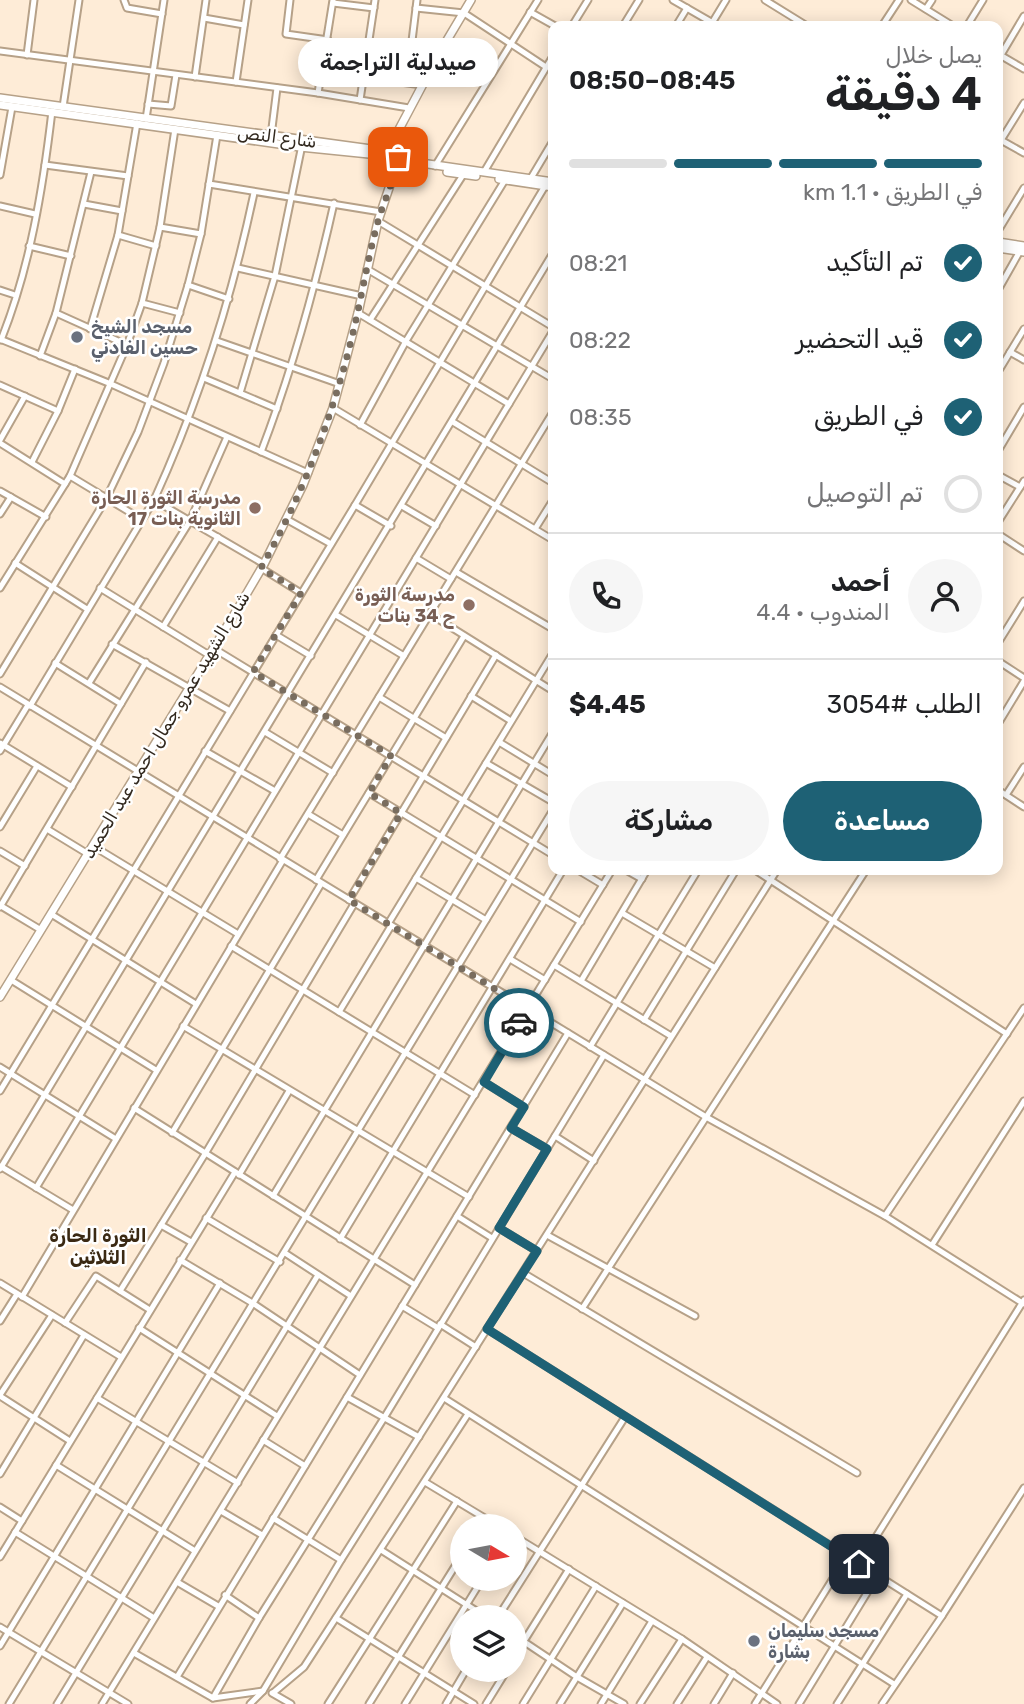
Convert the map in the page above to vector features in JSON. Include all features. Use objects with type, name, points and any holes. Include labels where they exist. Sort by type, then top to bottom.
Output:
[{"type":"street","points":[[27,55],[34,0]]},
{"type":"street","points":[[63,107],[79,0]]},
{"type":"street","points":[[124,0],[127,8],[162,14]]},
{"type":"street","points":[[146,118],[164,0]]},
{"type":"street","points":[[195,77],[206,0]]},
{"type":"street","points":[[236,82],[248,0]]},
{"type":"street","points":[[290,0],[286,34],[328,40]]},
{"type":"street","points":[[360,100],[375,0]]},
{"type":"street","points":[[411,49],[417,0]]},
{"type":"street","name":"شارع الشهيد عمرو جمال احمد عبد الحميد","points":[[0,997],[263,566],[309,473],[340,384],[378,221],[393,176],[393,143],[409,108],[471,0]]},
{"type":"street","points":[[435,166],[538,0]]},
{"type":"street","points":[[575,21],[588,0]]},
{"type":"street","points":[[626,21],[639,0]]},
{"type":"street","points":[[673,0],[708,21]]},
{"type":"street","points":[[717,21],[726,0]]},
{"type":"street","points":[[765,0],[799,21]]},
{"type":"street","points":[[885,21],[898,0]]},
{"type":"street","points":[[911,0],[945,21]]},
{"type":"street","points":[[926,9],[932,0]]},
{"type":"street","points":[[970,21],[983,0]]},
{"type":"street","points":[[318,93],[333,1],[374,8]]},
{"type":"street","points":[[416,8],[464,13],[546,67]]},
{"type":"street","points":[[679,21],[687,8]]},
{"type":"street","points":[[530,12],[548,22]]},
{"type":"street","points":[[1003,48],[1024,16]]},
{"type":"street","points":[[204,18],[244,24]]},
{"type":"street","points":[[369,44],[440,52]]},
{"type":"street","points":[[0,51],[318,93],[409,108]]},
{"type":"street","points":[[1003,58],[1024,69]]},
{"type":"street","points":[[484,172],[548,64]]},
{"type":"street","points":[[148,104],[171,106],[176,75]]},
{"type":"street","points":[[364,77],[422,85]]},
{"type":"street","points":[[271,136],[277,88]]},
{"type":"street","name":"شارع النص","points":[[0,98],[146,118],[175,129],[302,144],[548,181]]},
{"type":"street","points":[[1003,135],[1024,103]]},
{"type":"street","name":"شارع النص","points":[[0,105],[137,123],[271,136],[302,144]]},
{"type":"street","points":[[0,174],[12,107]]},
{"type":"street","points":[[52,111],[45,165],[29,246],[0,340],[111,384],[309,473]]},
{"type":"street","points":[[90,328],[118,236],[137,123]]},
{"type":"street","points":[[1,585],[70,476],[127,345],[142,303],[156,246],[175,129]]},
{"type":"street","points":[[0,674],[106,499],[130,450],[164,363],[188,285],[201,234],[217,135]]},
{"type":"street","points":[[1003,143],[1024,153]]},
{"type":"street","points":[[240,393],[254,354],[275,276],[302,144]]},
{"type":"street","points":[[531,178],[548,149]]},
{"type":"street","name":"شارع النص","points":[[393,158],[463,175],[548,187]]},
{"type":"street","points":[[45,165],[128,176]]},
{"type":"street","points":[[40,356],[71,256],[91,172]]},
{"type":"street","points":[[370,320],[463,175]]},
{"type":"street","points":[[360,425],[406,341],[505,180]]},
{"type":"street","points":[[209,184],[381,212]]},
{"type":"street","points":[[1003,223],[1024,188]]},
{"type":"street","points":[[0,1091],[462,324],[548,189]]},
{"type":"street","points":[[72,787],[1,747],[154,500],[217,341],[238,268],[254,193]]},
{"type":"street","points":[[261,452],[291,368],[315,286],[334,203]]},
{"type":"street","points":[[84,204],[122,211]]},
{"type":"street","points":[[0,206],[36,214]]},
{"type":"street","points":[[378,221],[548,326]]},
{"type":"street","points":[[160,227],[201,234]]},
{"type":"street","points":[[118,236],[156,246]]},
{"type":"street","points":[[1003,244],[1023,250]]},
{"type":"street","points":[[29,246],[71,256]]},
{"type":"street","points":[[1003,248],[1023,250]]},
{"type":"street","points":[[1003,281],[1023,250]]},
{"type":"street","points":[[73,1210],[0,1168],[548,261]]},
{"type":"street","points":[[238,268],[362,296]]},
{"type":"street","points":[[367,269],[548,376]]},
{"type":"street","points":[[188,285],[229,299]]},
{"type":"street","points":[[0,290],[15,295]]},
{"type":"street","points":[[142,303],[180,313]]},
{"type":"street","points":[[55,313],[127,345]]},
{"type":"street","points":[[358,313],[509,404]]},
{"type":"street","points":[[1003,358],[1010,352],[1024,328]]},
{"type":"street","points":[[36,1188],[548,338]]},
{"type":"street","points":[[217,341],[340,384]]},
{"type":"street","points":[[1010,352],[1024,360]]},
{"type":"street","points":[[32,462],[58,411],[75,369]]},
{"type":"street","points":[[204,378],[277,409]]},
{"type":"street","points":[[0,385],[58,411]]},
{"type":"street","points":[[25,396],[0,441],[65,484]]},
{"type":"street","points":[[1003,443],[1024,407]]},
{"type":"street","points":[[332,408],[548,537]]},
{"type":"street","points":[[0,1321],[73,1210],[332,773],[548,421]]},
{"type":"street","points":[[453,422],[548,480]]},
{"type":"street","points":[[89,683],[190,521],[227,437]]},
{"type":"street","points":[[70,476],[141,519]]},
{"type":"street","points":[[1003,478],[1020,487]]},
{"type":"street","points":[[1003,514],[1024,481]]},
{"type":"street","points":[[0,491],[46,517]]},
{"type":"street","points":[[0,514],[11,497]]},
{"type":"street","points":[[154,500],[218,537],[301,593]]},
{"type":"street","points":[[355,505],[390,526]]},
{"type":"street","points":[[402,506],[436,526]]},
{"type":"street","points":[[535,529],[548,508]]},
{"type":"street","points":[[286,519],[331,544]]},
{"type":"street","points":[[163,627],[218,537]]},
{"type":"street","points":[[1003,537],[1024,551]]},
{"type":"street","points":[[416,558],[451,579]]},
{"type":"street","points":[[15,563],[87,609]]},
{"type":"street","points":[[456,572],[548,626]]},
{"type":"street","points":[[100,588],[163,627],[253,672],[548,852]]},
{"type":"street","points":[[1003,635],[1024,601]]},
{"type":"street","points":[[430,614],[548,688]]},
{"type":"street","points":[[336,615],[404,656]]},
{"type":"street","points":[[276,635],[311,656]]},
{"type":"street","points":[[172,1132],[270,970],[343,835],[464,636]]},
{"type":"street","points":[[112,644],[230,710]]},
{"type":"street","points":[[120,1291],[303,990],[401,813],[496,655]]},
{"type":"street","points":[[339,1012],[416,877],[548,661]]},
{"type":"street","points":[[55,663],[121,704]]},
{"type":"street","points":[[41,930],[0,906],[146,663]]},
{"type":"street","points":[[1003,664],[1024,679],[1003,715]]},
{"type":"street","points":[[0,687],[644,1080],[886,1216],[1023,1302],[859,1564]]},
{"type":"street","points":[[471,696],[511,721]]},
{"type":"street","points":[[379,697],[446,738]]},
{"type":"street","points":[[265,732],[332,773]]},
{"type":"street","points":[[273,1196],[548,740]]},
{"type":"street","points":[[499,742],[548,772]]},
{"type":"street","points":[[205,751],[275,791]]},
{"type":"street","points":[[486,763],[548,799]]},
{"type":"street","points":[[0,827],[37,766]]},
{"type":"street","points":[[1006,795],[1024,767]]},
{"type":"street","points":[[369,793],[580,922]]},
{"type":"street","points":[[1003,793],[1024,807]]},
{"type":"street","points":[[308,814],[343,835]]},
{"type":"street","points":[[9,1704],[548,818]]},
{"type":"street","points":[[47,829],[88,854]]},
{"type":"street","points":[[93,846],[238,934]]},
{"type":"street","points":[[0,851],[25,866]]},
{"type":"street","points":[[340,1239],[560,875]]},
{"type":"street","points":[[586,875],[603,885]]},
{"type":"street","points":[[102,1704],[609,875]]},
{"type":"street","points":[[634,875],[642,879]]},
{"type":"street","points":[[581,981],[644,875]]},
{"type":"street","points":[[590,1047],[695,875]]},
{"type":"street","points":[[644,1020],[733,875]]},
{"type":"street","points":[[763,875],[1007,1034]]},
{"type":"street","points":[[250,1704],[263,1691],[341,1560],[774,875]]},
{"type":"street","points":[[582,1309],[863,875]]},
{"type":"street","points":[[416,877],[486,920]]},
{"type":"street","points":[[622,913],[715,968]]},
{"type":"street","points":[[51,914],[196,1004]]},
{"type":"street","points":[[231,946],[475,1095]]},
{"type":"street","points":[[510,958],[545,980]]},
{"type":"street","points":[[554,965],[671,1036]]},
{"type":"street","points":[[11,980],[156,1070]]},
{"type":"street","points":[[886,1216],[1024,1007]]},
{"type":"street","points":[[183,1026],[469,1197]]},
{"type":"street","points":[[177,1677],[568,1033]]},
{"type":"street","points":[[213,1698],[259,1618],[604,1055]]},
{"type":"street","points":[[0,1067],[116,1139]]},
{"type":"street","points":[[484,1082],[524,1107]]},
{"type":"street","points":[[0,1557],[191,1242],[289,1091]]},
{"type":"street","points":[[932,1245],[1023,1103]]},
{"type":"street","points":[[134,1108],[415,1285]]},
{"type":"street","points":[[511,1128],[547,1149]]},
{"type":"street","points":[[555,1136],[594,1161]]},
{"type":"street","points":[[457,1216],[492,1238]]},
{"type":"street","points":[[206,1218],[280,1262]]},
{"type":"street","points":[[162,1225],[191,1242]]},
{"type":"street","points":[[499,1228],[537,1251]]},
{"type":"street","points":[[547,1235],[695,1316]]},
{"type":"street","points":[[285,1253],[351,1296]]},
{"type":"street","points":[[180,1260],[287,1325],[360,1375]]},
{"type":"street","points":[[523,1273],[858,1473]]},
{"type":"street","points":[[57,1704],[318,1275]]},
{"type":"street","points":[[65,1323],[96,1276],[150,1310]]},
{"type":"street","points":[[0,1283],[121,1357]]},
{"type":"street","points":[[0,1646],[220,1283]]},
{"type":"street","points":[[402,1306],[476,1347]]},
{"type":"street","points":[[52,1315],[0,1396],[70,1441]]},
{"type":"street","points":[[139,1328],[277,1416]]},
{"type":"street","points":[[487,1329],[943,1616]]},
{"type":"street","points":[[0,1474],[85,1335]]},
{"type":"street","points":[[97,1398],[238,1483]]},
{"type":"street","points":[[347,1398],[419,1437]]},
{"type":"street","points":[[443,1398],[894,1684]]},
{"type":"street","points":[[273,1693],[304,1667],[468,1414]]},
{"type":"street","points":[[506,1605],[625,1417]]},
{"type":"street","points":[[263,1440],[305,1466]]},
{"type":"street","points":[[56,1465],[195,1551]]},
{"type":"street","points":[[425,1482],[477,1514]]},
{"type":"street","points":[[882,1704],[943,1616],[1024,1488]]},
{"type":"street","points":[[328,1704],[457,1501]]},
{"type":"street","points":[[0,1507],[22,1521]]},
{"type":"street","points":[[221,1511],[262,1535]]},
{"type":"street","points":[[273,1518],[341,1560]]},
{"type":"street","points":[[15,1532],[154,1618]]},
{"type":"street","points":[[527,1544],[682,1639],[777,1704]]},
{"type":"street","points":[[382,1550],[467,1604]]},
{"type":"street","points":[[755,1704],[847,1556]]},
{"type":"street","points":[[527,1636],[569,1569]]},
{"type":"street","points":[[369,1704],[450,1573]]},
{"type":"street","points":[[799,1704],[878,1576]]},
{"type":"street","points":[[177,1582],[218,1606]]},
{"type":"street","points":[[523,1704],[596,1586]]},
{"type":"street","points":[[405,1704],[475,1591]]},
{"type":"street","points":[[837,1704],[907,1594]]},
{"type":"street","points":[[225,1595],[259,1618]]},
{"type":"street","points":[[560,1704],[623,1603]]},
{"type":"street","points":[[337,1618],[474,1704]]},
{"type":"street","points":[[601,1704],[652,1621]]},
{"type":"street","points":[[0,1627],[128,1704]]},
{"type":"street","points":[[640,1704],[682,1639]]},
{"type":"street","points":[[527,1643],[577,1677],[624,1704]]},
{"type":"street","points":[[134,1653],[213,1698],[263,1691],[273,1693],[291,1704]]},
{"type":"street","points":[[677,1704],[707,1657]]},
{"type":"street","points":[[714,1704],[733,1673]]},
{"type":"street","points":[[446,1704],[459,1682]]},
{"type":"street","points":[[486,1704],[500,1682]]},
{"type":"way so far","points":[[398,157],[392,155],[394,170],[378,221],[351,342],[332,408],[303,485],[261,568],[301,593],[253,672],[391,756],[369,793],[401,813],[349,900],[528,1009],[519,1023]]},
{"type":"place","name":"صيدلية التراجمة","points":[[398,157]]},
{"type":"place","name":"مسجد الشيخ حسين الفادني","points":[[77,337]]},
{"type":"place","name":"مدرسة الثورة الحارة 17 الثانوية بنات","points":[[255,508]]},
{"type":"place","name":"مدرسة الثورة ح 34 بنات","points":[[469,605]]},
{"type":"place","name":"مسجد سليمان بشارة","points":[[754,1641]]},
{"type":"district","name":"الثورة الحارة الثلاثين","points":[[98,1246]]},
{"type":"route","points":[[519,1023],[484,1082],[524,1107],[511,1128],[547,1149],[499,1228],[537,1251],[487,1329],[859,1564]]}]
